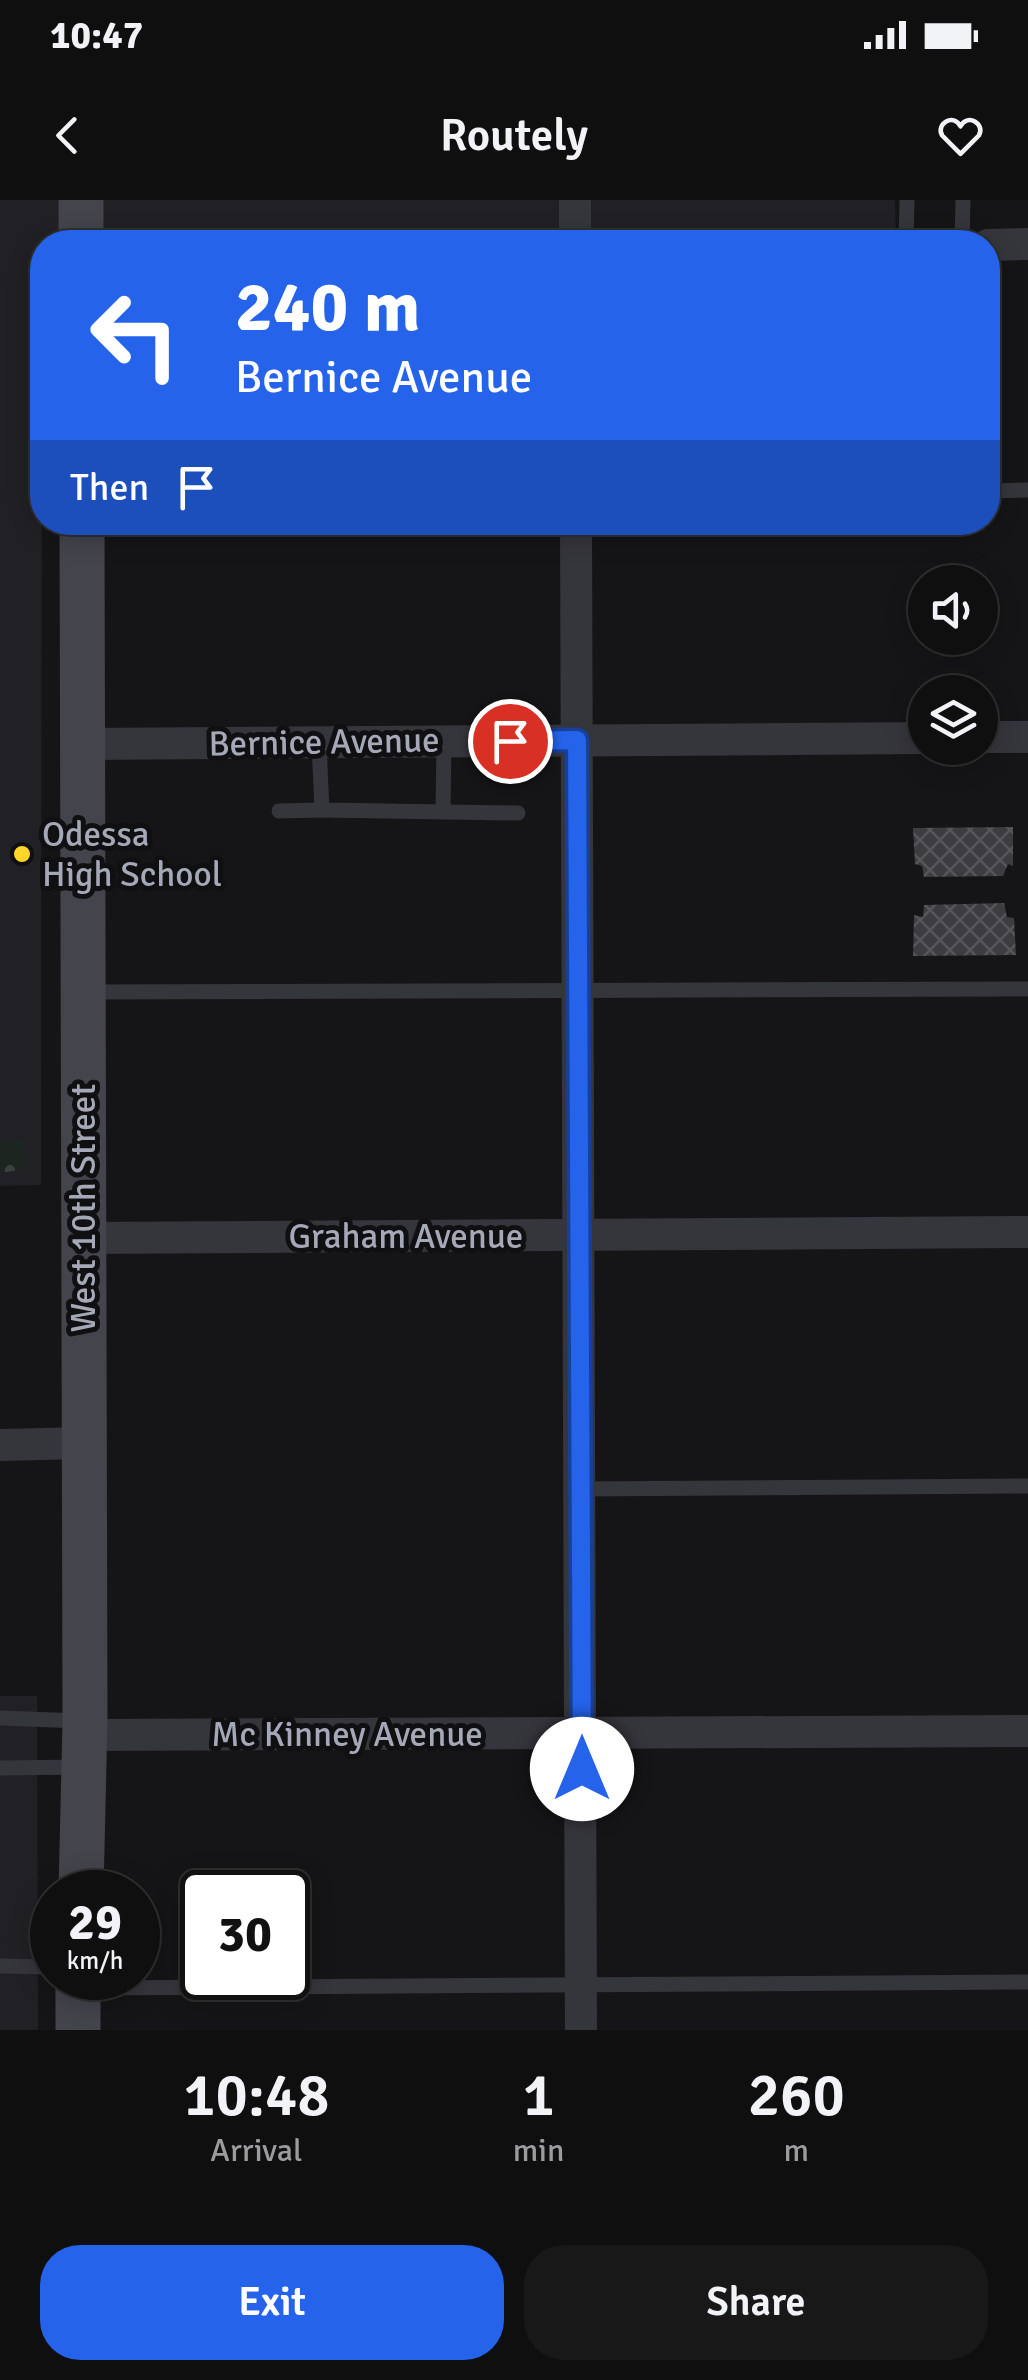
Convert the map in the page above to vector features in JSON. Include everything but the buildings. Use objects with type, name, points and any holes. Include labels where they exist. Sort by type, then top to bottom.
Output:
[{"type":"street","points":[[81,200],[81,230]]},
{"type":"street","points":[[574,200],[575,230]]},
{"type":"street","points":[[1000,245],[1028,244]]},
{"type":"street","name":"West 10th Street","points":[[82,535],[85,1741],[82,1870]]},
{"type":"street","points":[[576,535],[582,2030]]},
{"type":"street","points":[[998,737],[1028,737]]},
{"type":"street","name":"Bernice Avenue","points":[[82,744],[908,738]]},
{"type":"street","name":"Graham Avenue","points":[[83,1238],[1028,1232]]},
{"type":"street","points":[[0,1445],[84,1444]]},
{"type":"street","name":"Mc Kinney Avenue","points":[[85,1741],[1028,1731]]},
{"type":"lane","points":[[906,230],[907,200]]},
{"type":"lane","points":[[962,230],[963,200]]},
{"type":"lane","points":[[1000,491],[1028,490]]},
{"type":"lane","points":[[444,741],[444,812]]},
{"type":"lane","points":[[320,742],[322,810]]},
{"type":"lane","points":[[279,811],[518,814]]},
{"type":"lane","points":[[83,992],[578,994],[1028,988]]},
{"type":"lane","points":[[580,1489],[1028,1486]]},
{"type":"lane","points":[[0,1718],[85,1741]]},
{"type":"lane","points":[[0,1768],[85,1741]]},
{"type":"lane","points":[[0,1966],[30,1976]]},
{"type":"lane","points":[[160,1990],[1028,1982]]},
{"type":"shaded area","points":[[0,200],[895,200],[896,230],[30,230],[30,535],[42,535],[41,1185],[0,1186]]},
{"type":"shaded area","points":[[0,1696],[37,1696],[38,1870],[30,1870],[30,2000],[38,2000],[38,2030],[0,2030]]},
{"type":"green space","points":[[22,1140],[25,1169],[1,1173],[0,1144]]},
{"type":"place","name":"Odessa High School","points":[[22,854]]},
{"type":"route","points":[[510,741],[577,740],[582,1769]]}]
